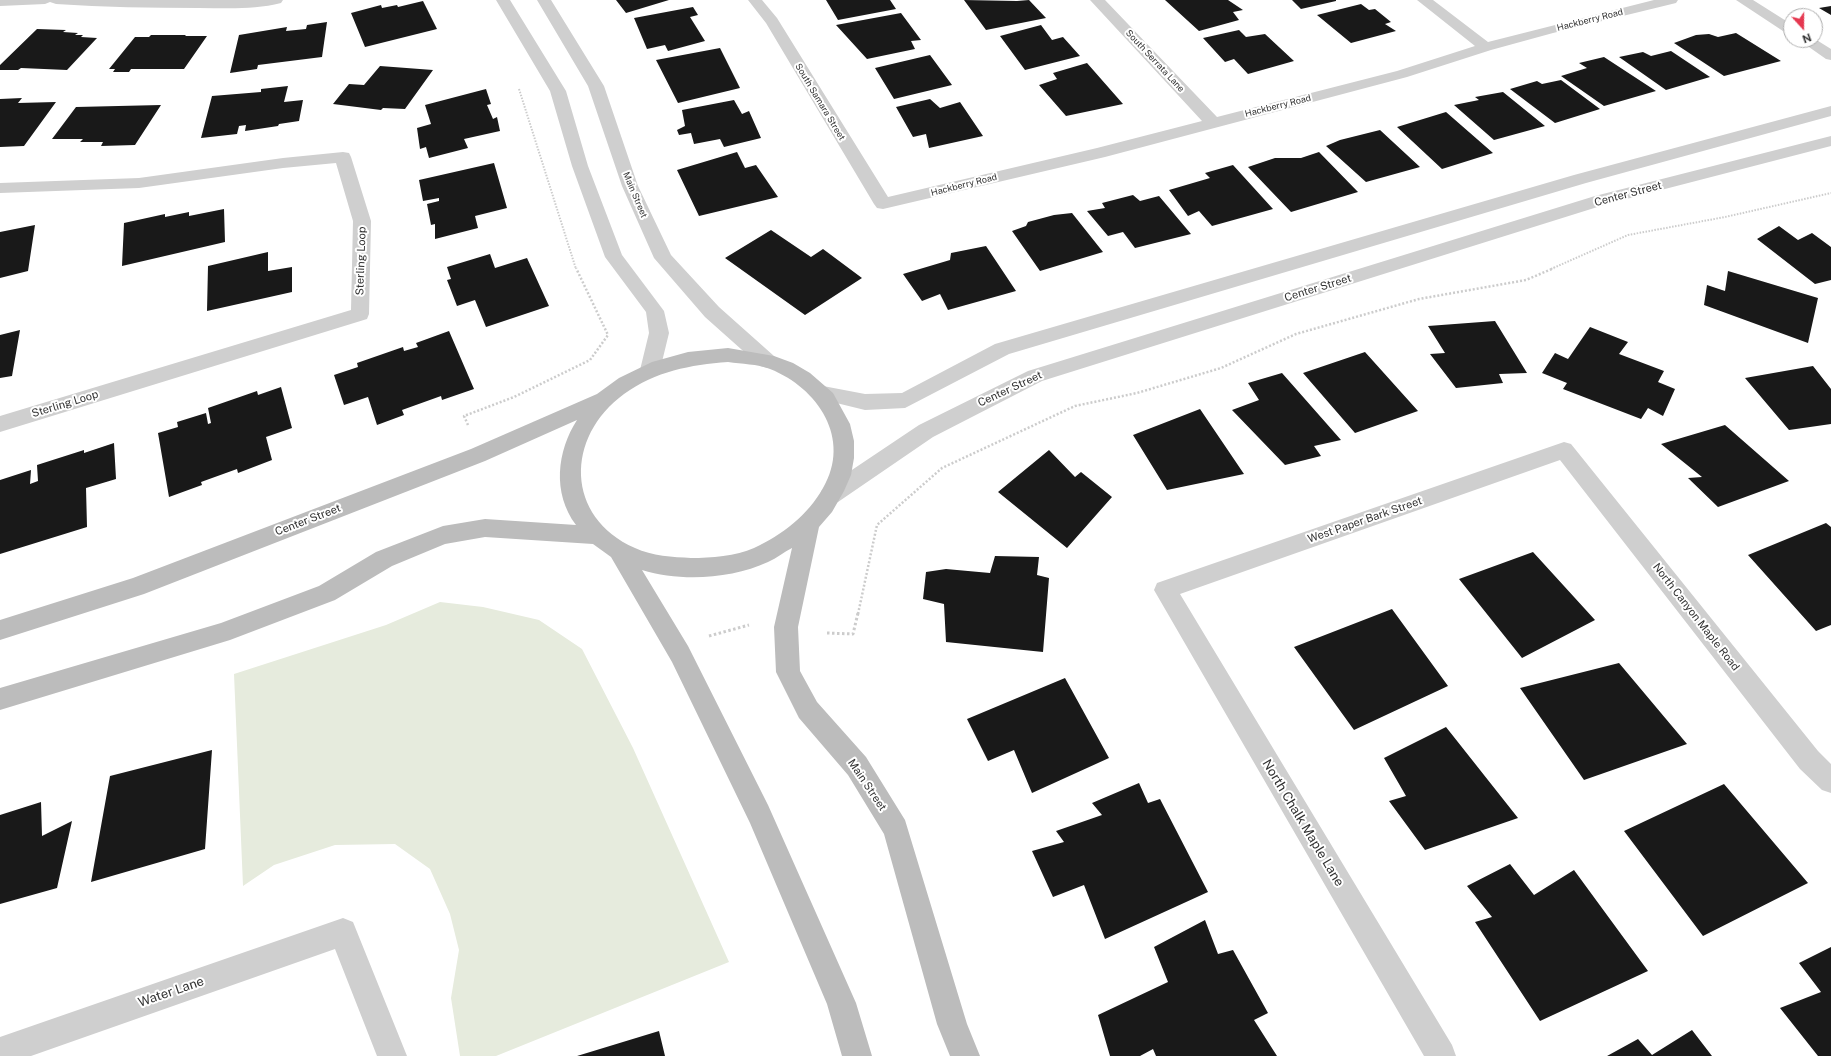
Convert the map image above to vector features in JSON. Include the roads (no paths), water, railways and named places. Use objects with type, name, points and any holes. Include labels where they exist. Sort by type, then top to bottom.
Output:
[{"type":"main road","points":[[728,355],[767,361],[800,375],[823,393],[839,419],[845,447],[841,478],[824,508],[798,534],[757,556],[710,568],[662,567],[620,553],[595,535],[575,506],[568,474],[575,441],[594,410],[619,387],[650,370],[689,358],[728,355]]},
{"type":"main road","name":"Center Street","points":[[0,630],[151,581],[478,455],[610,396]]},
{"type":"main road","name":"Main Street","points":[[809,523],[786,627],[788,672],[808,710],[856,766],[896,829],[952,1024],[965,1056]]},
{"type":"main road","points":[[0,699],[222,633],[327,593],[384,559],[443,535],[485,528],[595,535]]},
{"type":"main road","points":[[620,553],[680,654],[759,814],[841,1003],[857,1056]]},
{"type":"street","points":[[3,4],[45,0]]},
{"type":"street","points":[[56,0],[136,4],[249,4],[276,0]]},
{"type":"street","points":[[503,0],[558,91],[580,166],[614,257],[655,311],[659,333],[650,370]]},
{"type":"street","name":"Main Street","points":[[544,0],[596,86],[630,186],[663,258],[712,312],[767,361]]},
{"type":"street","name":"South Samara Street","points":[[755,0],[772,21],[883,204]]},
{"type":"street","name":"South Serrata Lane","points":[[1097,0],[1213,123]]},
{"type":"street","points":[[1424,0],[1486,47]]},
{"type":"street","name":"Hackberry Road","points":[[883,204],[1099,153],[1402,74],[1486,47],[1671,0]]},
{"type":"street","points":[[1743,0],[1783,25]]},
{"type":"street","points":[[1818,48],[1831,56]]},
{"type":"street","points":[[823,393],[865,402],[905,400],[1002,349],[1580,179],[1831,111]]},
{"type":"street","name":"Center Street","points":[[830,496],[926,431],[1035,376],[1601,200],[1831,141]]},
{"type":"street","name":"Sterling Loop","points":[[0,188],[139,182],[344,157],[362,221],[360,314],[0,424]]},
{"type":"street","name":"West Paper Bark Street","points":[[1165,590],[1564,450]]},
{"type":"street","name":"North Canyon Maple Road","points":[[1564,450],[1809,760],[1831,781]]},
{"type":"street","name":"North Chalk Maple Lane","points":[[1165,590],[1441,1056]]},
{"type":"street","name":"Water Lane","points":[[0,1052],[342,932],[392,1056]]}]
